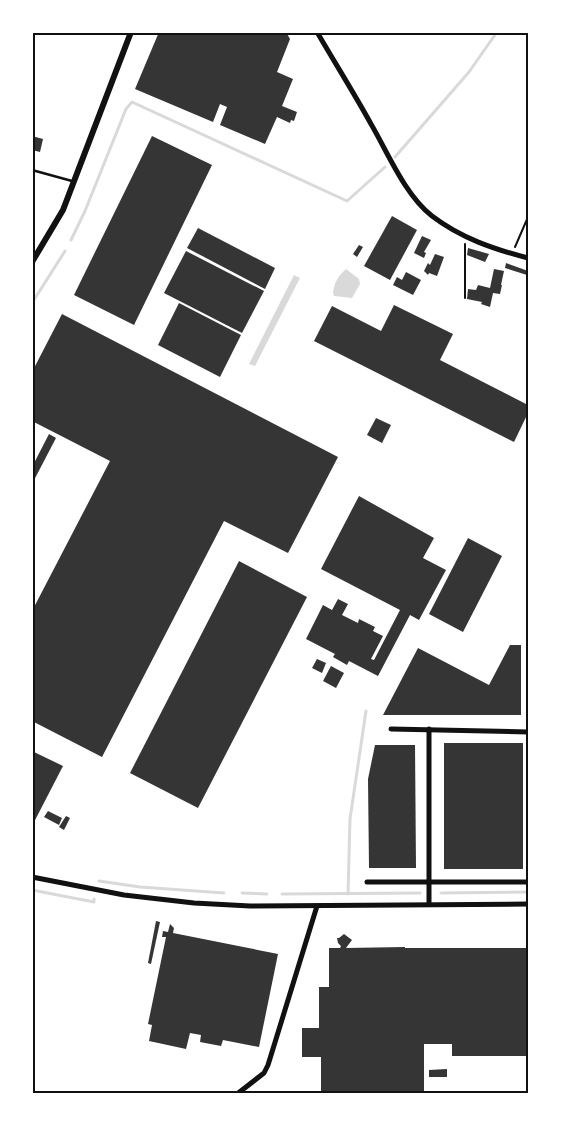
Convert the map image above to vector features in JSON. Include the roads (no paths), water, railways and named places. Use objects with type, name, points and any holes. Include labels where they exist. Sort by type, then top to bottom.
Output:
[{"type":"street","points":[[32,262],[63,210],[131,32]]},
{"type":"street","points":[[317,32],[413,195],[431,215],[465,237],[483,245],[528,258]]},
{"type":"street","points":[[391,729],[528,732]]},
{"type":"street","points":[[429,904],[430,730]]},
{"type":"street","points":[[32,878],[124,895],[194,903],[250,906],[528,904]]},
{"type":"street","points":[[367,882],[528,882]]},
{"type":"street","points":[[238,1094],[264,1073],[268,1065],[317,906]]},
{"type":"lane","points":[[32,170],[75,182]]},
{"type":"waterway","points":[[395,157],[469,72],[497,32]]},
{"type":"waterway","points":[[71,240],[85,211],[126,109],[132,102],[347,201],[385,167]]},
{"type":"waterway","points":[[32,303],[65,251]]},
{"type":"waterway","points":[[348,894],[350,819],[366,711]]},
{"type":"waterway","points":[[99,881],[140,887],[224,893]]},
{"type":"waterway","points":[[32,890],[94,902],[94,899]]},
{"type":"waterway","points":[[441,893],[527,892]]},
{"type":"waterway","points":[[242,893],[267,894]]},
{"type":"waterway","points":[[282,894],[420,893]]}]
